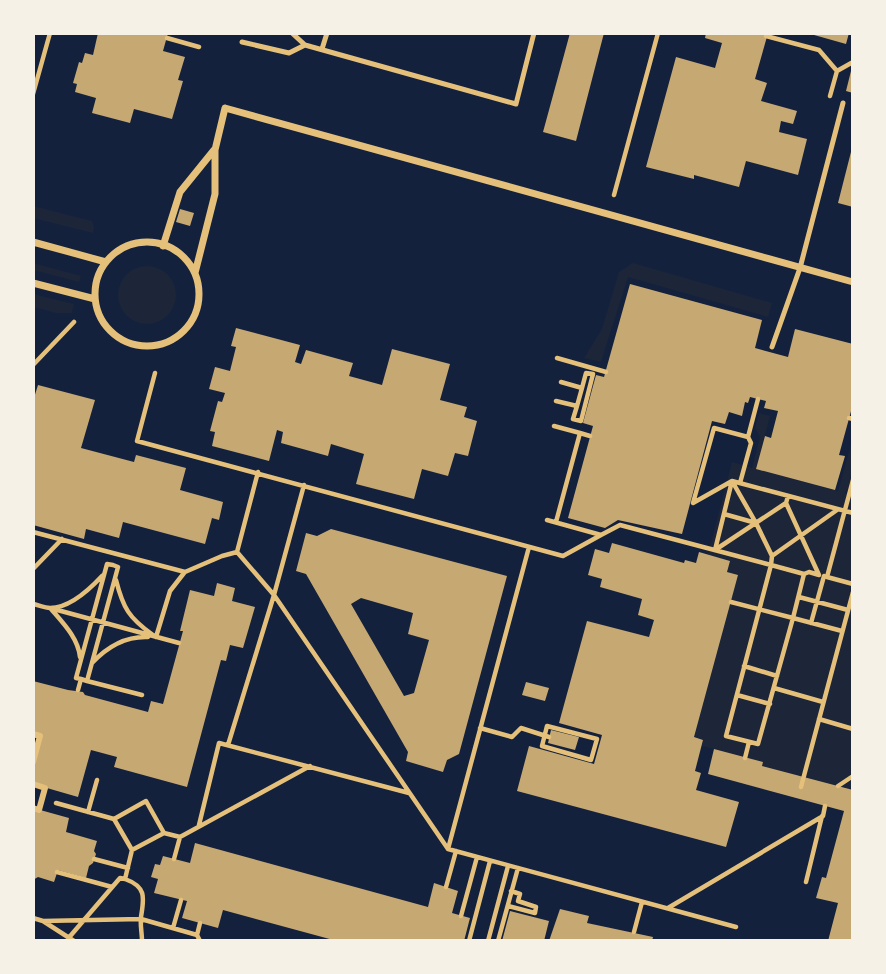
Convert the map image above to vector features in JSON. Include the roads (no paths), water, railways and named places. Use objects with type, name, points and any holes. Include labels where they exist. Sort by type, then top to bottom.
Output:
[{"type":"street","points":[[195,273],[184,258],[163,246],[134,244],[121,249],[106,262],[97,281],[95,299],[102,320],[121,339],[133,344],[160,345],[173,340],[192,321],[199,295],[195,273],[215,194],[215,150],[225,108],[853,282]]},
{"type":"street","points":[[163,246],[180,192],[215,150]]},
{"type":"street","points":[[33,242],[106,262]]},
{"type":"street","points":[[33,282],[95,299]]},
{"type":"street","points":[[33,734],[40,736],[33,762]]},
{"type":"street","points":[[33,784],[45,788],[39,810],[33,808]]},
{"type":"lane","points":[[292,33],[306,46],[516,104],[533,36]]},
{"type":"lane","points":[[322,50],[327,33]]},
{"type":"lane","points":[[242,42],[289,53],[306,46]]},
{"type":"lane","points":[[772,347],[800,268],[843,103]]}]
